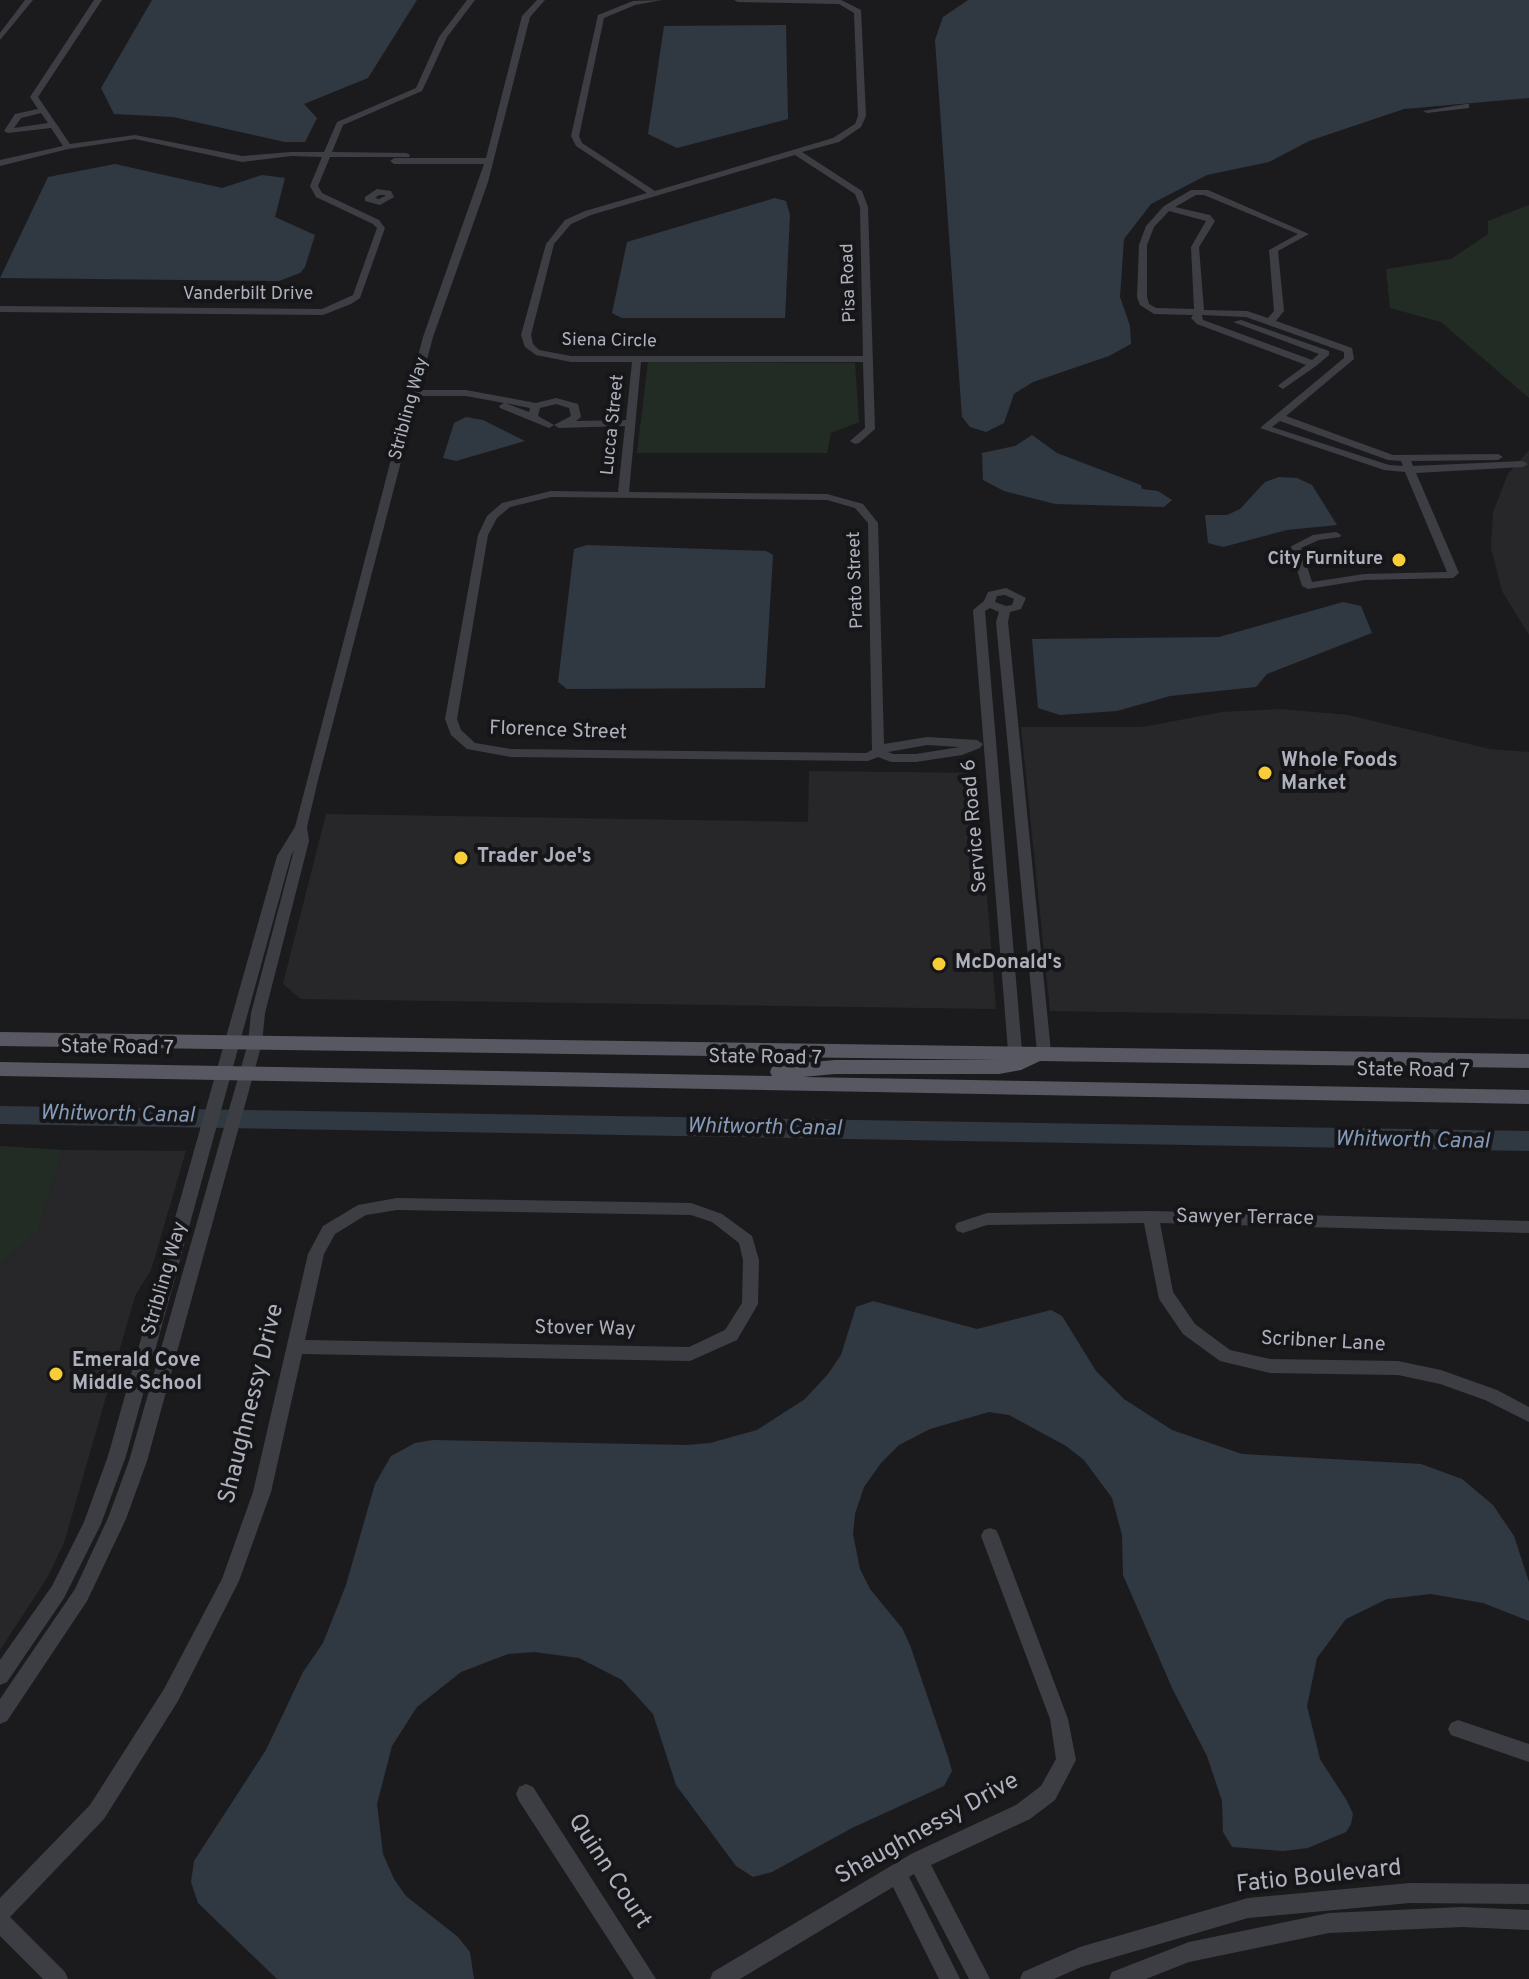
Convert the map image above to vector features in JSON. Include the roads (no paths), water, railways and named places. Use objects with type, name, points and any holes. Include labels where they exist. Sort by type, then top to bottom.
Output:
[{"type":"main road","name":"State Road 7","points":[[0,1039],[1015,1051],[1529,1061]]},
{"type":"main road","points":[[708,1081],[835,1067],[999,1067],[1014,1065],[1044,1052]]},
{"type":"main road","name":"State Road 7","points":[[0,1069],[1529,1097]]},
{"type":"street","points":[[0,38],[29,0]]},
{"type":"street","points":[[68,147],[34,97],[98,0]]},
{"type":"street","points":[[326,156],[340,124],[419,89],[425,83],[443,37],[471,0]]},
{"type":"street","name":"Stribling Way","points":[[0,1676],[58,1592],[92,1524],[117,1456],[284,856],[301,827],[428,337],[489,158],[526,16],[541,0]]},
{"type":"street","points":[[654,194],[579,144],[575,136],[601,17],[615,8],[658,0]]},
{"type":"street","name":"Siena Circle","points":[[738,0],[829,1],[852,6],[858,12],[862,116],[858,125],[836,140],[588,213],[556,233],[526,335],[528,345],[536,352],[553,357],[868,359]]},
{"type":"street","points":[[1427,111],[1466,106]]},
{"type":"street","points":[[43,110],[18,116],[8,131],[54,125]]},
{"type":"street","points":[[0,163],[68,147],[135,137],[228,157],[405,155],[489,158]]},
{"type":"street","name":"Pisa Road","points":[[796,152],[848,185],[863,200],[870,429],[855,441]]},
{"type":"street","points":[[326,156],[489,158]]},
{"type":"street","name":"Vanderbilt Drive","points":[[0,309],[323,312],[357,296],[381,228],[376,222],[314,190],[326,156]]},
{"type":"street","points":[[1271,321],[1279,311],[1273,250],[1305,234],[1205,192],[1187,194],[1167,208],[1150,226],[1143,245],[1142,297],[1145,305],[1154,311],[1247,314],[1340,345],[1351,355],[1265,428],[1331,451],[1406,465],[1526,465]]},
{"type":"street","points":[[350,209],[370,201]]},
{"type":"street","points":[[1167,208],[1207,217],[1211,221],[1195,247],[1199,311],[1196,318],[1219,330],[1313,364]]},
{"type":"street","points":[[1219,330],[1229,323],[1246,323],[1326,353],[1283,386]]},
{"type":"street","name":"Lucca Street","points":[[623,494],[637,358]]},
{"type":"street","points":[[413,396],[466,393],[536,406],[563,402],[574,406],[564,421]]},
{"type":"street","points":[[413,396],[475,400],[502,405],[532,417],[588,425],[629,423]]},
{"type":"street","points":[[532,417],[536,406]]},
{"type":"street","points":[[1279,417],[1406,465],[1453,573],[1449,576],[1364,577],[1308,586],[1295,547],[1317,537],[1336,535]]},
{"type":"street","points":[[564,421],[629,423]]},
{"type":"street","points":[[1302,441],[1315,430]]},
{"type":"street","points":[[1331,451],[1343,441]]},
{"type":"street","name":"Florence Street","points":[[623,494],[526,497],[506,505],[492,516],[483,535],[451,719],[462,741],[484,751],[511,753],[868,757],[878,752],[891,758],[958,752],[983,744]]},
{"type":"street","name":"Prato Street","points":[[623,494],[827,497],[844,500],[868,513],[873,523],[878,752]]},
{"type":"street","points":[[997,592],[1011,592],[1020,598],[1017,607],[1005,610],[989,603],[989,597],[997,592]]},
{"type":"street","name":"Service Road 6","points":[[989,603],[979,610],[983,744],[1015,1051]]},
{"type":"street","points":[[1005,610],[1002,630],[1044,1052]]},
{"type":"street","name":"Stribling Way","points":[[0,1715],[81,1595],[117,1519],[138,1461],[255,1043],[258,1013],[303,841],[301,827]]},
{"type":"street","name":"Shaughnessy Drive","points":[[0,1913],[97,1812],[171,1695],[230,1581],[262,1492],[316,1254],[329,1230],[363,1209],[397,1204],[675,1209],[717,1218]]},
{"type":"street","name":"Sawyer Terrace","points":[[963,1227],[987,1219],[1151,1217],[1529,1227]]},
{"type":"street","name":"Scribner Lane","points":[[1151,1217],[1165,1294],[1189,1329],[1226,1356],[1270,1366],[1398,1368],[1491,1395],[1529,1415]]},
{"type":"street","name":"Stover Way","points":[[296,1347],[690,1354],[731,1335],[750,1304],[751,1260],[746,1240],[717,1218]]},
{"type":"street","name":"Shaughnessy Drive","points":[[720,1979],[918,1861],[1023,1812],[1048,1793],[1066,1760],[1059,1719],[990,1536]]},
{"type":"street","points":[[1458,1729],[1529,1753]]},
{"type":"street","name":"Quinn Court","points":[[526,1794],[646,1979]]},
{"type":"street","points":[[918,1861],[980,1979]]},
{"type":"street","points":[[897,1874],[950,1979]]},
{"type":"street","name":"Fatio Boulevard","points":[[1030,1979],[1080,1957],[1248,1908],[1410,1893],[1529,1894]]},
{"type":"street","points":[[1119,1979],[1189,1952],[1329,1923],[1462,1917],[1529,1920]]},
{"type":"street","points":[[0,1922],[58,1979]]},
{"type":"water","points":[[152,0],[417,0],[368,78],[304,104],[317,118],[305,142],[285,142],[173,117],[114,114],[101,88]]},
{"type":"water","points":[[968,0],[1529,0],[1529,98],[1404,109],[1309,141],[1269,162],[1207,175],[1151,204],[1124,239],[1120,297],[1130,326],[1131,344],[1109,356],[1033,382],[1014,394],[1004,423],[986,432],[970,427],[962,417],[935,40],[943,17]]},
{"type":"water","points":[[786,25],[788,119],[677,148],[648,134],[664,26]]},
{"type":"water","points":[[115,164],[222,188],[262,175],[285,178],[275,217],[315,235],[305,267],[300,273],[279,281],[0,278],[48,177]]},
{"type":"water","points":[[775,198],[786,201],[790,215],[785,318],[622,318],[612,313],[627,242]]},
{"type":"water","points":[[466,417],[483,420],[525,441],[456,461],[443,458],[454,423]]},
{"type":"water","points":[[1032,435],[1057,453],[1141,485],[1142,489],[1158,491],[1172,500],[1164,507],[1055,504],[1004,491],[983,480],[982,453],[1015,446]]},
{"type":"water","points":[[1279,477],[1297,478],[1312,485],[1337,525],[1287,530],[1223,547],[1208,543],[1205,515],[1227,515],[1240,509],[1265,482]]},
{"type":"water","points":[[587,545],[766,551],[773,555],[765,688],[567,689],[558,682],[574,549]]},
{"type":"water","points":[[1343,602],[1361,606],[1372,633],[1267,674],[1256,687],[1170,696],[1117,711],[1060,715],[1038,708],[1032,639],[1219,637]]},
{"type":"water","name":"Whitworth Canal","points":[[0,1106],[1529,1131],[1529,1151],[0,1124]]},
{"type":"water","points":[[873,1301],[977,1329],[1051,1310],[1062,1316],[1096,1371],[1124,1399],[1172,1430],[1242,1454],[1421,1464],[1462,1479],[1493,1505],[1514,1536],[1529,1582],[1529,1621],[1483,1603],[1431,1594],[1387,1599],[1346,1619],[1317,1658],[1307,1706],[1320,1759],[1347,1801],[1353,1814],[1351,1824],[1346,1832],[1308,1848],[1283,1851],[1232,1847],[1223,1832],[1222,1801],[1207,1756],[1173,1690],[1123,1575],[1122,1535],[1112,1498],[1084,1460],[1066,1446],[1009,1415],[989,1412],[930,1429],[899,1445],[864,1487],[855,1514],[853,1534],[860,1569],[870,1589],[902,1628],[910,1645],[948,1757],[952,1771],[944,1786],[852,1828],[772,1872],[753,1877],[736,1866],[676,1785],[653,1714],[622,1680],[579,1658],[534,1652],[508,1654],[461,1672],[417,1707],[392,1746],[377,1804],[383,1854],[394,1879],[406,1896],[458,1937],[470,1952],[474,1979],[277,1979],[198,1903],[191,1882],[194,1861],[266,1750],[303,1672],[323,1643],[346,1585],[375,1484],[391,1456],[415,1443],[433,1440],[686,1445],[710,1443],[757,1430],[805,1399],[828,1374],[841,1355],[856,1307]]},
{"type":"place","name":"City Furniture","points":[[1399,560]]},
{"type":"place","name":"Whole Foods Market","points":[[1265,773]]},
{"type":"place","name":"Trader Joe's","points":[[461,858]]},
{"type":"place","name":"McDonald's","points":[[939,964]]},
{"type":"place","name":"Emerald Cove Middle School","points":[[56,1374]]}]
